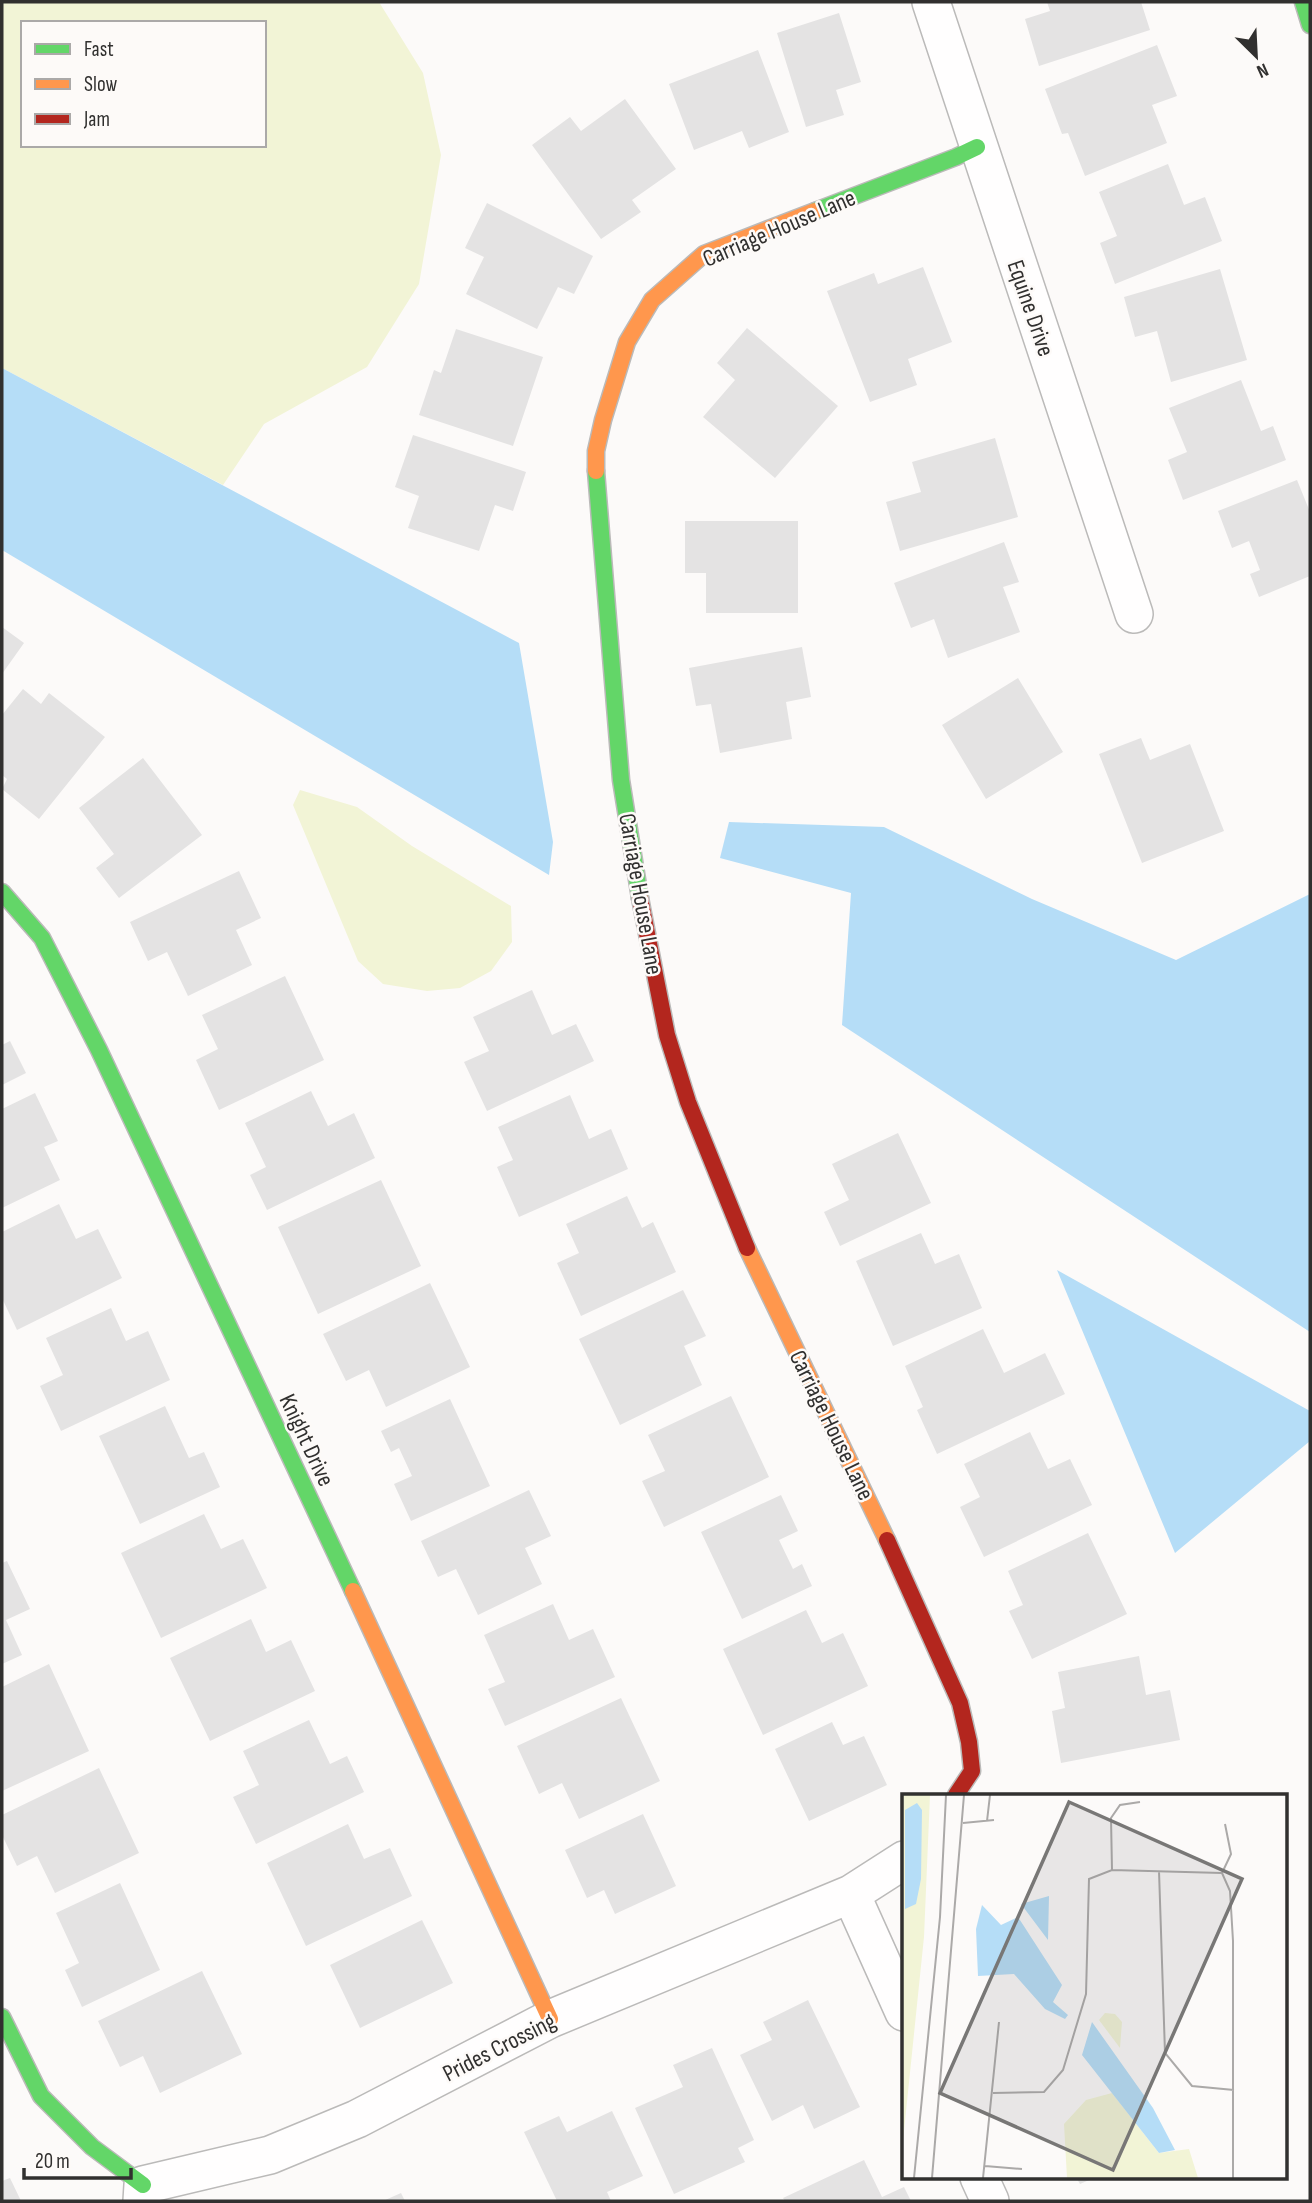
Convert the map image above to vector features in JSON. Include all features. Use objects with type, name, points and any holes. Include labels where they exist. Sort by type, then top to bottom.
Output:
[{"type":"street","name":"Equine Drive","points":[[931,2],[1133,614]]},
{"type":"street","points":[[1303,2],[1310,25]]},
{"type":"street","name":"Carriage House Lane","points":[[957,1794],[972,1771],[960,1703],[866,1494],[749,1252],[688,1102],[667,1035],[638,889],[621,780],[597,503],[596,451],[627,342],[652,300],[704,254],[977,147]]},
{"type":"street","name":"Knight Drive","points":[[2,892],[42,938],[99,1050],[377,1642],[550,2019]]},
{"type":"street","points":[[902,1861],[851,1894],[902,2008]]},
{"type":"street","name":"Prides Crossing","points":[[143,2193],[270,2155],[357,2119],[550,2019],[851,1894]]},
{"type":"street","points":[[2,2017],[41,2096],[143,2193]]},
{"type":"street","points":[[979,2178],[990,2201]]},
{"type":"green space","points":[[2,2],[379,2],[423,73],[441,155],[419,284],[367,367],[264,424],[223,485],[2,368]]},
{"type":"green space","points":[[300,790],[357,807],[412,846],[511,906],[512,942],[491,971],[460,988],[427,991],[383,984],[358,961],[293,805]]},
{"type":"water","points":[[2,368],[519,643],[553,842],[549,875],[2,550]]},
{"type":"water","points":[[729,822],[884,827],[1032,899],[1176,960],[1310,894],[1310,1332],[842,1025],[851,893],[720,858]]},
{"type":"water","points":[[1057,1270],[1310,1411],[1310,1441],[1175,1553]]},
{"type":"building","points":[[1047,2],[1141,2],[1150,30],[1039,66],[1025,19],[1050,11]]},
{"type":"building","points":[[839,13],[861,82],[836,90],[844,115],[806,127],[777,33]]},
{"type":"building","points":[[1157,45],[1177,96],[1152,105],[1167,143],[1085,176],[1068,133],[1062,134],[1045,89]]},
{"type":"building","points":[[758,50],[789,132],[749,148],[742,131],[694,150],[669,84]]},
{"type":"building","points":[[625,99],[676,169],[632,200],[641,212],[601,239],[532,145],[570,117],[581,131]]},
{"type":"building","points":[[1168,164],[1184,205],[1205,197],[1222,241],[1115,284],[1100,243],[1117,236],[1099,192]]},
{"type":"building","points":[[487,203],[593,256],[574,294],[558,287],[537,329],[466,294],[484,257],[465,248]]},
{"type":"building","points":[[923,267],[952,342],[908,359],[917,385],[870,402],[827,291],[874,273],[878,284]]},
{"type":"building","points":[[1220,269],[1247,360],[1171,382],[1157,331],[1135,337],[1124,297]]},
{"type":"building","points":[[747,328],[838,406],[775,478],[703,417],[735,380],[717,363]]},
{"type":"building","points":[[456,329],[543,357],[513,446],[419,415],[434,370],[441,373]]},
{"type":"building","points":[[1241,380],[1261,431],[1273,426],[1286,460],[1183,500],[1168,460],[1187,452],[1169,408]]},
{"type":"building","points":[[413,435],[526,472],[513,511],[495,505],[479,551],[408,528],[419,496],[395,487]]},
{"type":"building","points":[[995,438],[1018,517],[900,551],[886,502],[921,492],[912,462]]},
{"type":"building","points":[[1297,480],[1310,512],[1310,576],[1259,597],[1250,574],[1260,570],[1249,541],[1232,548],[1218,511]]},
{"type":"building","points":[[685,521],[798,521],[798,613],[706,613],[706,573],[685,573]]},
{"type":"building","points":[[1004,542],[1019,582],[1003,587],[1020,632],[948,658],[934,619],[911,628],[894,583]]},
{"type":"building","points":[[2,627],[24,643],[2,674]]},
{"type":"building","points":[[802,647],[811,697],[786,702],[792,739],[720,753],[711,704],[696,706],[689,668]]},
{"type":"building","points":[[1018,678],[1063,752],[986,799],[942,725]]},
{"type":"building","points":[[23,689],[41,704],[49,693],[105,737],[39,819],[2,789],[7,779],[2,775],[2,715]]},
{"type":"building","points":[[1141,738],[1150,760],[1190,744],[1224,831],[1142,863],[1099,754]]},
{"type":"building","points":[[143,758],[202,835],[119,898],[96,868],[114,854],[79,808]]},
{"type":"building","points":[[239,871],[261,918],[236,930],[252,965],[188,996],[167,952],[148,961],[130,922]]},
{"type":"building","points":[[285,976],[324,1060],[219,1110],[196,1060],[218,1049],[202,1015]]},
{"type":"building","points":[[532,990],[552,1035],[576,1024],[594,1061],[487,1111],[464,1062],[489,1051],[473,1017]]},
{"type":"building","points":[[10,1041],[26,1073],[2,1085],[2,1045]]},
{"type":"building","points":[[311,1091],[328,1126],[354,1113],[375,1158],[267,1210],[250,1175],[266,1167],[245,1123]]},
{"type":"building","points":[[35,1093],[58,1141],[44,1147],[60,1180],[2,1208],[2,1109]]},
{"type":"building","points":[[570,1095],[589,1139],[611,1129],[628,1169],[519,1217],[497,1167],[513,1160],[498,1127]]},
{"type":"building","points":[[898,1133],[931,1203],[840,1246],[824,1212],[849,1200],[832,1164]]},
{"type":"building","points":[[381,1180],[421,1266],[318,1314],[278,1227]]},
{"type":"building","points":[[627,1196],[642,1228],[653,1222],[676,1272],[581,1316],[557,1263],[579,1253],[566,1224]]},
{"type":"building","points":[[59,1204],[76,1239],[98,1229],[122,1278],[17,1330],[2,1298],[2,1232]]},
{"type":"building","points":[[921,1233],[935,1264],[959,1254],[982,1308],[893,1346],[856,1261]]},
{"type":"building","points":[[430,1283],[470,1367],[386,1407],[369,1370],[346,1381],[323,1334]]},
{"type":"building","points":[[683,1290],[706,1336],[684,1346],[702,1385],[620,1425],[579,1339]]},
{"type":"building","points":[[111,1308],[126,1341],[148,1331],[170,1380],[61,1431],[40,1386],[63,1375],[46,1338]]},
{"type":"building","points":[[983,1329],[1004,1373],[1045,1353],[1065,1394],[937,1454],[917,1410],[923,1407],[905,1366]]},
{"type":"building","points":[[731,1396],[769,1477],[664,1527],[642,1481],[665,1471],[648,1435]]},
{"type":"building","points":[[450,1399],[490,1486],[411,1521],[394,1484],[412,1476],[399,1448],[391,1452],[381,1431]]},
{"type":"building","points":[[165,1406],[189,1458],[204,1452],[220,1487],[140,1524],[99,1436]]},
{"type":"building","points":[[1030,1432],[1048,1469],[1070,1459],[1092,1505],[984,1557],[960,1507],[980,1497],[964,1464]]},
{"type":"building","points":[[529,1490],[551,1536],[525,1548],[542,1584],[478,1615],[456,1569],[438,1577],[421,1541]]},
{"type":"building","points":[[781,1495],[798,1531],[779,1540],[793,1569],[802,1564],[812,1586],[742,1619],[701,1532]]},
{"type":"building","points":[[204,1514],[221,1549],[243,1539],[267,1588],[161,1638],[121,1553]]},
{"type":"building","points":[[1088,1533],[1127,1614],[1032,1659],[1009,1611],[1023,1605],[1008,1571]]},
{"type":"building","points":[[7,1561],[30,1609],[6,1620],[22,1655],[2,1664],[2,1563]]},
{"type":"building","points":[[553,1604],[569,1640],[593,1629],[615,1677],[505,1726],[488,1689],[505,1682],[484,1635]]},
{"type":"building","points":[[806,1610],[822,1643],[843,1633],[868,1686],[763,1735],[723,1649]]},
{"type":"building","points":[[251,1619],[266,1652],[291,1640],[315,1691],[210,1741],[170,1658]]},
{"type":"building","points":[[1139,1656],[1146,1695],[1170,1690],[1180,1740],[1061,1763],[1052,1711],[1065,1708],[1058,1672]]},
{"type":"building","points":[[49,1664],[89,1751],[2,1791],[2,1687]]},
{"type":"building","points":[[621,1698],[660,1781],[579,1819],[562,1783],[539,1794],[517,1746]]},
{"type":"building","points":[[309,1720],[330,1764],[347,1756],[364,1792],[256,1844],[233,1797],[259,1785],[243,1751]]},
{"type":"building","points":[[832,1722],[843,1745],[864,1736],[887,1785],[809,1821],[775,1749]]},
{"type":"building","points":[[99,1768],[139,1853],[55,1893],[37,1856],[17,1866],[2,1835],[2,1815]]},
{"type":"building","points":[[643,1814],[676,1886],[615,1914],[604,1890],[587,1898],[565,1850]]},
{"type":"building","points":[[348,1824],[364,1859],[390,1848],[412,1896],[306,1946],[267,1863]]},
{"type":"building","points":[[120,1883],[160,1970],[82,2007],[65,1970],[79,1963],[56,1913]]},
{"type":"building","points":[[422,1920],[453,1983],[360,2028],[330,1965]]},
{"type":"building","points":[[202,1971],[242,2054],[160,2093],[143,2056],[120,2067],[98,2021]]},
{"type":"building","points":[[808,2000],[860,2107],[814,2129],[803,2105],[772,2121],[740,2055],[772,2040],[763,2022]]},
{"type":"building","points":[[712,2048],[754,2140],[738,2148],[745,2162],[674,2194],[635,2108],[683,2087],[673,2065]]},
{"type":"building","points":[[612,2111],[643,2176],[607,2192],[611,2201],[557,2201],[524,2132],[559,2116],[567,2132]]},
{"type":"building","points":[[864,2160],[882,2197],[904,2187],[911,2201],[785,2201],[783,2198]]},
{"type":"building","points":[[10,2178],[21,2201],[2,2201],[2,2181]]},
{"type":"building","points":[[1077,2178],[1094,2178],[1080,2184]]},
{"type":"building","points":[[401,2193],[405,2201],[383,2201]]},
{"type":"traffic: fast","points":[[1303,2],[1310,25]]},
{"type":"traffic: fast","points":[[815,211],[977,147]]},
{"type":"traffic: fast","points":[[596,471],[621,780],[640,898]]},
{"type":"traffic: fast","points":[[2,892],[42,938],[99,1050],[353,1591]]},
{"type":"traffic: fast","points":[[2,2017],[41,2096],[92,2147],[143,2185]]},
{"type":"traffic: slow","points":[[596,471],[596,451],[603,420],[627,342],[652,300],[704,254],[815,211]]},
{"type":"traffic: slow","points":[[747,1248],[887,1540]]},
{"type":"traffic: slow","points":[[353,1591],[550,2019]]},
{"type":"traffic: jam","points":[[640,898],[667,1035],[688,1102],[747,1248]]},
{"type":"traffic: jam","points":[[887,1540],[960,1703],[972,1771],[957,1794]]}]
